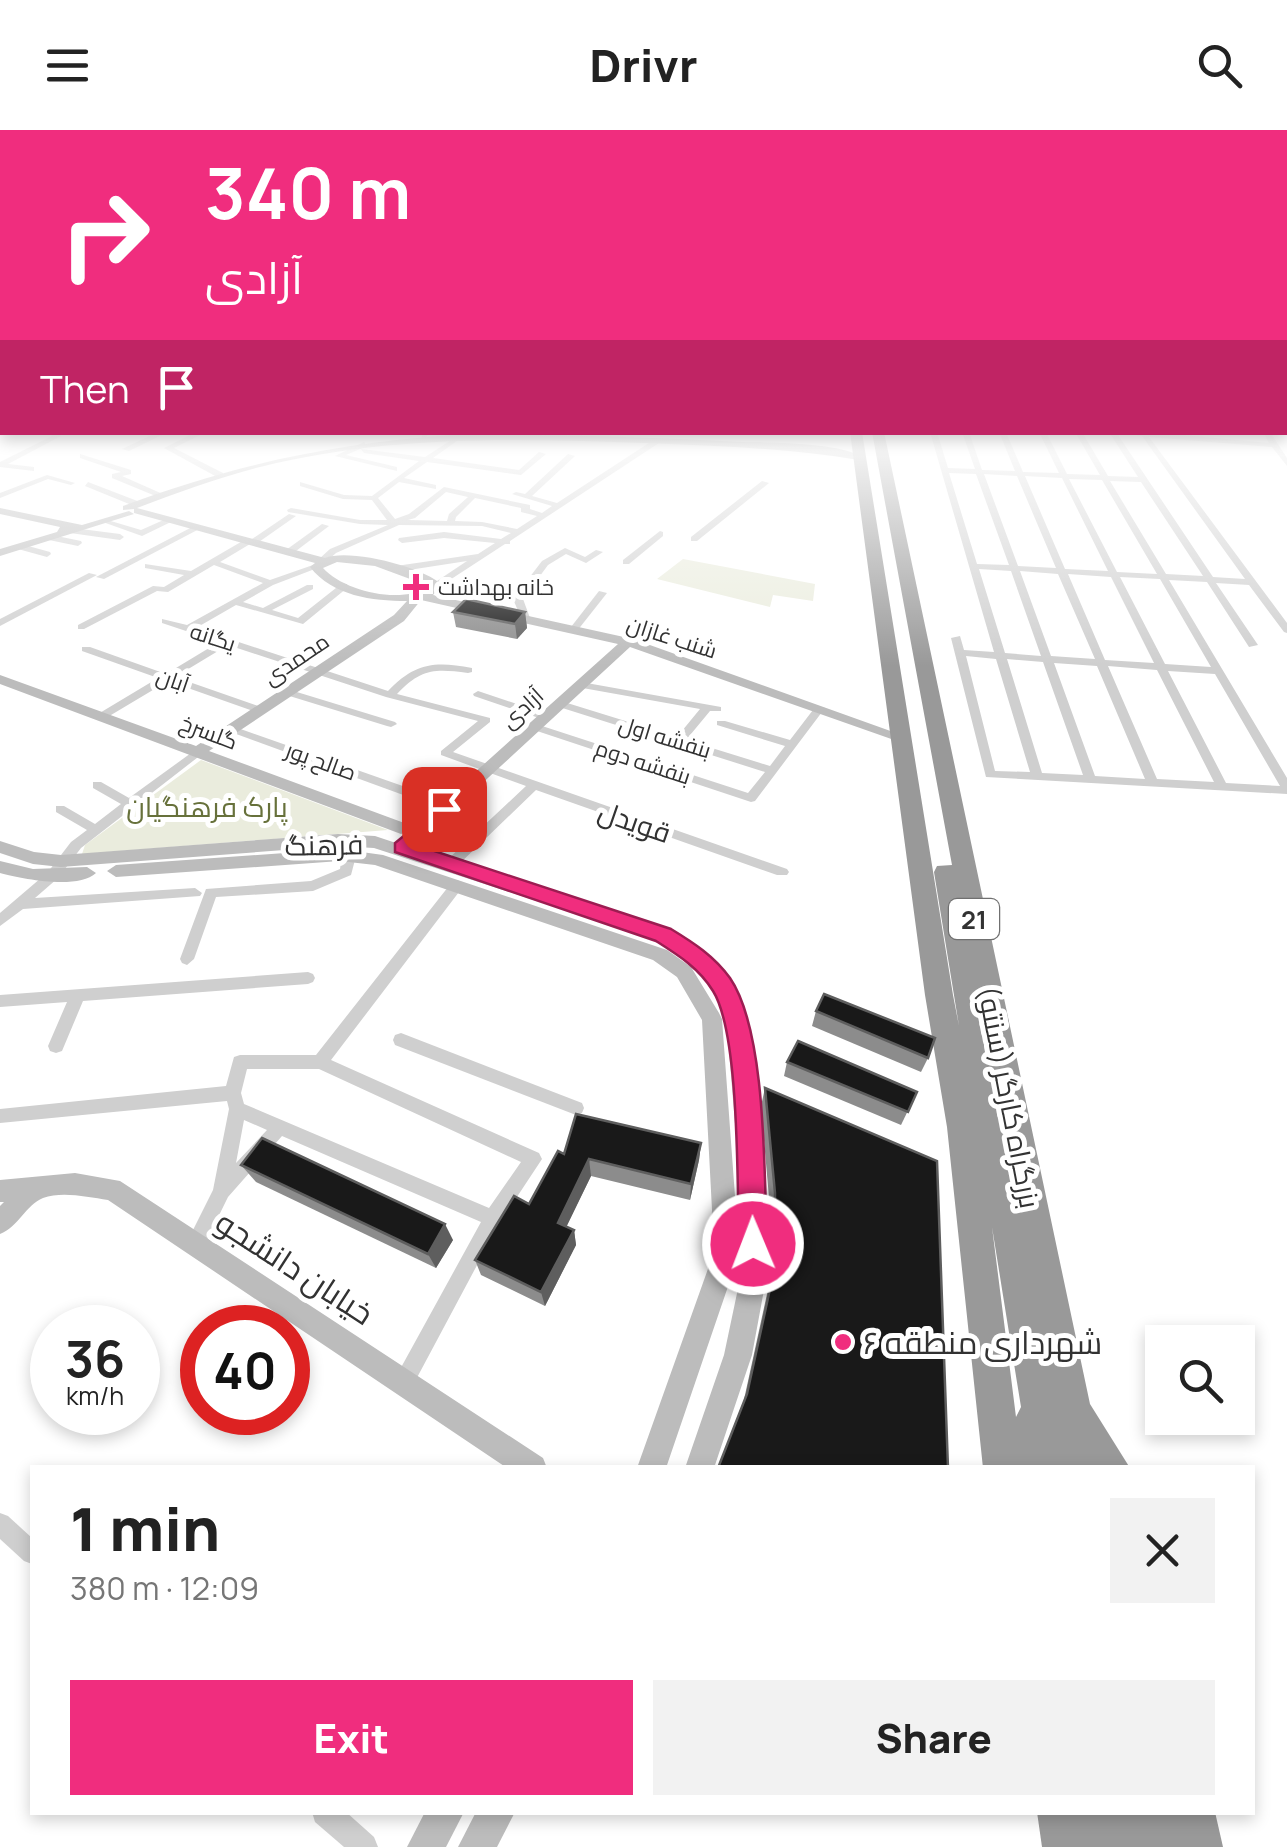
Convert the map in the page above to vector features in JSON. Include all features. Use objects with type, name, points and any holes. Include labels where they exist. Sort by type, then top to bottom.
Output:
[{"type":"highway","points":[[872,505],[891,610],[902,738],[964,1127],[1004,1465]]},
{"type":"highway","name":"بزرگراه کارگر (سنتو)","points":[[891,505],[1056,1405],[1051,1465]]},
{"type":"highway","name":"بزرگراه کارگر (سنتو)","points":[[891,610],[1056,1405],[1082,1465]]},
{"type":"highway","points":[[1016,1465],[1056,1405],[1107,1465]]},
{"type":"highway","points":[[1062,1815],[1067,1847]]},
{"type":"highway","points":[[1107,1815],[1112,1847]]},
{"type":"highway","points":[[1154,1815],[1160,1847]]},
{"type":"highway","points":[[1191,1815],[1198,1847]]},
{"type":"street","points":[[125,505],[319,564]]},
{"type":"street","points":[[0,553],[104,521],[140,505]]},
{"type":"street","points":[[320,505],[384,511]]},
{"type":"street","points":[[379,505],[394,524]]},
{"type":"street","points":[[319,564],[332,551],[412,516],[423,505]]},
{"type":"street","points":[[450,524],[463,505]]},
{"type":"street","points":[[510,505],[545,516]]},
{"type":"street","points":[[694,540],[737,505]]},
{"type":"street","points":[[954,505],[1037,777]]},
{"type":"street","points":[[991,505],[1091,780]]},
{"type":"street","points":[[1033,505],[1152,783]]},
{"type":"street","points":[[1079,505],[1222,787]]},
{"type":"street","points":[[1120,505],[1287,789]]},
{"type":"street","points":[[1161,505],[1253,645]]},
{"type":"street","points":[[1196,505],[1287,630]]},
{"type":"street","points":[[188,628],[270,582],[319,564],[354,559],[396,569],[436,585],[560,506]]},
{"type":"street","points":[[0,553],[132,509]]},
{"type":"street","points":[[0,512],[67,531],[120,538]]},
{"type":"street","points":[[82,626],[156,588],[165,590],[251,541],[291,513],[521,532]]},
{"type":"street","points":[[104,521],[142,533],[171,520]]},
{"type":"street","points":[[289,552],[325,526]]},
{"type":"street","points":[[0,622],[199,527]]},
{"type":"street","points":[[626,562],[660,534]]},
{"type":"street","points":[[402,540],[444,535],[507,542]]},
{"type":"street","points":[[21,547],[47,554]]},
{"type":"street","points":[[525,618],[518,599],[544,563],[565,551],[586,560],[599,552]]},
{"type":"street","points":[[396,569],[486,555]]},
{"type":"street","points":[[212,562],[270,582]]},
{"type":"street","points":[[235,602],[300,622],[344,586],[320,574],[319,564]]},
{"type":"street","points":[[148,566],[193,574]]},
{"type":"street","points":[[973,566],[1252,582]]},
{"type":"street","name":"محمدی","points":[[198,752],[400,618],[436,585]]},
{"type":"street","name":"شنب غازان","points":[[344,586],[525,618],[628,642],[902,738]]},
{"type":"street","points":[[264,611],[310,587]]},
{"type":"street","points":[[574,629],[602,593]]},
{"type":"street","name":"یگانه","points":[[165,621],[390,695]]},
{"type":"street","points":[[956,638],[990,774],[1287,789]]},
{"type":"street","points":[[102,716],[228,642]]},
{"type":"street","name":"آزادی","points":[[401,838],[488,770],[628,642]]},
{"type":"street","name":"آبان","points":[[86,649],[260,710]]},
{"type":"street","points":[[960,653],[1218,671]]},
{"type":"street","points":[[390,695],[412,671],[424,667],[468,670]]},
{"type":"street","name":"گلسرخ","points":[[0,679],[198,752],[401,838]]},
{"type":"street","points":[[582,685],[712,708],[680,741]]},
{"type":"street","points":[[287,692],[391,724]]},
{"type":"street","name":"بنفشه دوم","points":[[478,694],[541,722],[751,798],[770,770]]},
{"type":"street","name":"قویدل","points":[[390,695],[486,720],[445,753],[782,872]]},
{"type":"street","name":"بنفشه اول","points":[[560,704],[770,770]]},
{"type":"street","points":[[770,770],[820,708]]},
{"type":"street","points":[[722,723],[791,744]]},
{"type":"street","name":"صالح پور","points":[[232,729],[410,793]]},
{"type":"street","points":[[0,921],[96,830],[198,752]]},
{"type":"street","points":[[96,785],[130,804]]},
{"type":"street","points":[[320,1062],[454,875],[534,786]]},
{"type":"street","points":[[60,809],[96,830]]},
{"type":"street","name":"فرهنگ","points":[[0,847],[57,868],[338,840],[401,838],[454,875]]},
{"type":"street","points":[[187,959],[212,892],[313,886],[346,872],[349,856]]},
{"type":"street","name":"فرهنگ","points":[[0,867],[349,856],[454,875],[696,955],[722,985],[736,1014],[754,1209],[752,1279],[738,1355],[700,1465]]},
{"type":"street","points":[[18,904],[196,893]]},
{"type":"street","name":"فرهنگ","points":[[652,1465],[722,1266],[724,1210],[712,1019],[667,948]]},
{"type":"street","points":[[0,1001],[308,978]]},
{"type":"street","points":[[56,1046],[78,996]]},
{"type":"street","points":[[401,1040],[576,1108]]},
{"type":"street","points":[[222,1192],[240,1062],[320,1062],[533,1159],[493,1218],[406,1380]]},
{"type":"street","points":[[0,1116],[235,1101],[280,1127],[493,1218]]},
{"type":"street","points":[[195,1244],[222,1192],[280,1127]]},
{"type":"street","name":"خیابان دانشجو","points":[[0,1191],[75,1184],[112,1189],[406,1380],[529,1465]]},
{"type":"street","points":[[0,1222],[35,1188]]},
{"type":"street","points":[[0,1524],[30,1551]]},
{"type":"street","points":[[328,1815],[364,1847]]},
{"type":"street","points":[[424,1847],[444,1815]]},
{"type":"street","points":[[476,1847],[495,1815]]},
{"type":"green space","points":[[683,559],[815,584],[813,601],[773,595],[770,607],[657,579]]},
{"type":"green space","name":"پارک فرهنگیان","points":[[201,760],[388,830],[82,854],[85,845]]},
{"type":"building","points":[[466,599],[525,612],[515,624],[453,612]]},
{"type":"building","points":[[824,994],[935,1038],[928,1058],[816,1011]]},
{"type":"building","points":[[798,1041],[917,1092],[908,1112],[787,1062]]},
{"type":"building","name":"شهرداری منطقه ۶","points":[[765,1088],[937,1161],[948,1465],[719,1465],[747,1394],[775,1266],[775,1193]]},
{"type":"building","points":[[576,1114],[701,1143],[691,1184],[589,1159],[558,1223],[574,1230],[541,1292],[475,1260],[514,1196],[529,1204],[558,1151],[564,1154]]},
{"type":"building","points":[[262,1138],[445,1224],[428,1254],[241,1165]]},
{"type":"place","name":"خانه بهداشت","points":[[416,587]]},
{"type":"place","name":"شهرداری منطقه ۶","points":[[843,1342]]},
{"type":"route","points":[[444,809],[402,848],[664,935],[696,955],[722,985],[736,1014],[748,1126],[753,1244]]}]
